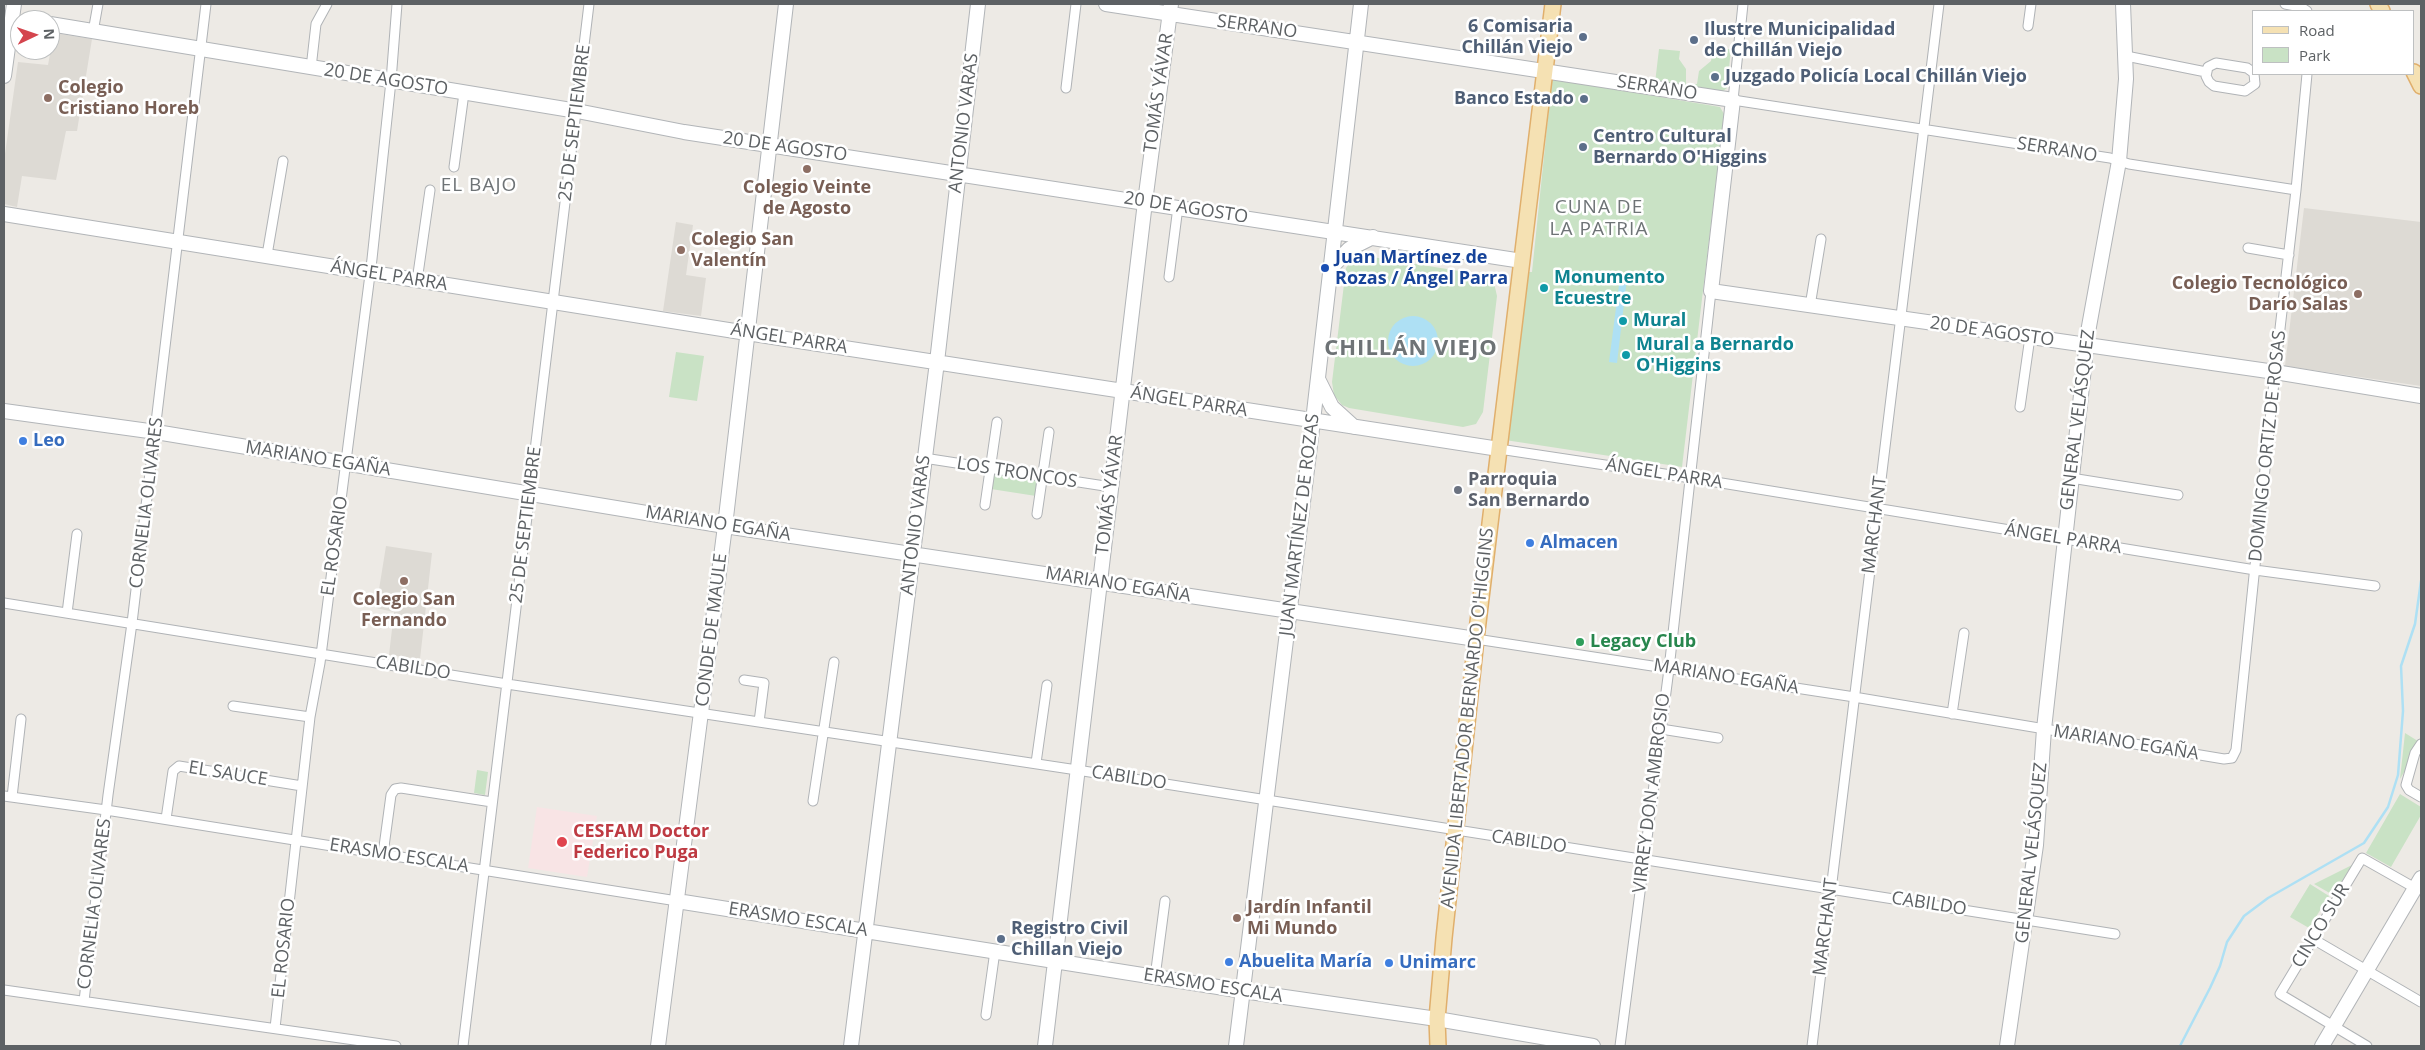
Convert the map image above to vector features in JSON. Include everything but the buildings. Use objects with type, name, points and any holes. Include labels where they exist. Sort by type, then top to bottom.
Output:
[{"type":"main road","name":"AVENIDA LIBERTADOR BERNARDO O'HIGGINS","points":[[1438,1046],[1437,1019],[1476,639],[1554,4]]},
{"type":"main road","points":[[2415,74],[2421,86]]},
{"type":"street","points":[[93,32],[98,4]]},
{"type":"street","name":"CORNELIA OLIVARES","points":[[84,1001],[106,810],[156,432],[206,4]]},
{"type":"street","points":[[311,68],[316,24],[327,4]]},
{"type":"street","name":"EL ROSARIO","points":[[275,1028],[310,717],[321,653],[370,273],[391,81],[397,4]]},
{"type":"street","name":"25 DE SEPTIEMBRE","points":[[463,1046],[589,4]]},
{"type":"street","name":"CONDE DE MAULE","points":[[658,1046],[725,526],[786,4]]},
{"type":"street","name":"ANTONIO VARAS","points":[[851,1046],[936,362],[978,4]]},
{"type":"street","points":[[1066,88],[1076,4]]},
{"type":"street","name":"SERRANO","points":[[1106,4],[1170,9],[1357,42],[1924,129],[2296,190]]},
{"type":"street","name":"JUAN MARTÍNEZ DE ROZAS","points":[[1236,1046],[1314,421],[1361,4]]},
{"type":"street","name":"VIRREY DON AMBROSIO","points":[[1620,1046],[1669,669],[1743,4]]},
{"type":"street","name":"MARCHANT","points":[[1812,1046],[1939,4]]},
{"type":"street","points":[[2028,26],[2031,4]]},
{"type":"street","name":"GENERAL VELÁSQUEZ","points":[[2007,1046],[2027,920],[2036,845],[2044,729],[2087,344],[2119,161],[2125,101],[2126,56],[2123,4]]},
{"type":"street","points":[[2285,4],[2301,7],[2305,10]]},
{"type":"street","name":"TOMÁS YÁVAR","points":[[1045,1046],[1122,391],[1170,9]]},
{"type":"street","name":"20 DE AGOSTO","points":[[60,26],[576,111],[674,130],[958,172],[1522,261]]},
{"type":"street","points":[[4,76],[10,39]]},
{"type":"street","points":[[2126,56],[2206,72]]},
{"type":"street","points":[[2252,72],[2247,68],[2216,63],[2210,65],[2206,72],[2207,79],[2211,84],[2245,91],[2255,84],[2254,75]]},
{"type":"street","name":"DOMINGO ORTIZ DE ROSAS","points":[[2232,758],[2236,750],[2307,75]]},
{"type":"street","points":[[454,167],[464,93]]},
{"type":"street","points":[[266,256],[283,162]]},
{"type":"street","points":[[417,281],[430,190]]},
{"type":"street","points":[[1169,277],[1178,207]]},
{"type":"street","name":"ÁNGEL PARRA","points":[[4,214],[178,240],[417,281],[747,333],[1691,478],[2255,570],[2375,586]]},
{"type":"street","points":[[1330,269],[1349,249],[1374,237]]},
{"type":"street","points":[[1810,306],[1821,239]]},
{"type":"street","points":[[2248,248],[2289,254]]},
{"type":"street","name":"20 DE AGOSTO","points":[[1711,290],[1810,306],[2275,372],[2421,396]]},
{"type":"street","points":[[2020,407],[2030,337]]},
{"type":"street","points":[[1318,378],[1332,407],[1356,428]]},
{"type":"street","name":"MARIANO EGAÑA","points":[[4,411],[156,432],[725,526],[1854,697],[2224,759],[2232,758]]},
{"type":"street","points":[[985,505],[997,422]]},
{"type":"street","points":[[1037,514],[1049,432]]},
{"type":"street","name":"LOS TRONCOS","points":[[924,458],[1111,487]]},
{"type":"street","points":[[2071,478],[2178,495]]},
{"type":"street","points":[[67,613],[77,534]]},
{"type":"street","name":"CABILDO","points":[[4,603],[132,622],[506,684],[1036,763],[1455,831],[1831,888],[2115,934]]},
{"type":"street","points":[[1952,714],[1964,633]]},
{"type":"street","points":[[813,801],[834,662]]},
{"type":"street","points":[[744,680],[764,683],[759,722]]},
{"type":"street","points":[[1036,763],[1047,685]]},
{"type":"street","points":[[233,706],[310,717]]},
{"type":"street","points":[[8,796],[21,719]]},
{"type":"street","points":[[1661,729],[1718,738]]},
{"type":"street","points":[[2421,744],[2415,753],[2406,785],[2409,790],[2421,797]]},
{"type":"street","name":"EL SAUCE","points":[[166,819],[173,771],[179,766],[302,786]]},
{"type":"street","points":[[383,854],[391,795],[395,789],[401,788],[492,802]]},
{"type":"street","name":"ERASMO ESCALA","points":[[8,796],[166,819],[1242,991],[1437,1019],[1593,1046]]},
{"type":"street","name":"CINCO SUR","points":[[2333,1027],[2280,994],[2312,939],[2362,858],[2419,886]]},
{"type":"street","points":[[2322,1046],[2419,886]]},
{"type":"street","points":[[1155,977],[1165,901]]},
{"type":"street","points":[[2312,939],[2421,1002]]},
{"type":"street","points":[[986,1015],[995,951]]},
{"type":"street","points":[[4,990],[396,1046]]},
{"type":"street","points":[[2333,1027],[2367,1046]]},
{"type":"shaded area","name":"Colegio Cristiano Horeb","points":[[60,34],[92,39],[77,131],[66,131],[56,180],[22,176],[17,207],[4,204],[4,161],[18,62],[48,65],[49,60],[60,60]]},
{"type":"shaded area","name":"Colegio Tecnológico Darío Salas","points":[[2304,208],[2421,222],[2421,386],[2285,366]]},
{"type":"shaded area","name":"Colegio San Valentín","points":[[676,222],[693,225],[686,275],[706,278],[701,316],[663,311]]},
{"type":"shaded area","name":"Colegio San Fernando","points":[[386,546],[432,553],[420,659],[389,655],[394,612],[376,608]]},
{"type":"shaded area","name":"CESFAM Doctor Federico Puga","points":[[537,807],[597,816],[587,877],[528,868]]},
{"type":"green space","points":[[1659,49],[1680,51],[1679,59],[1686,69],[1686,88],[1655,83]]},
{"type":"green space","points":[[1725,49],[1731,49],[1727,88],[1719,94],[1693,90],[1694,84],[1697,84],[1699,71],[1711,61],[1712,55],[1724,57]]},
{"type":"green space","points":[[1552,79],[1720,107],[1724,114],[1682,467],[1505,440],[1525,272],[1532,272]]},
{"type":"green space","points":[[1360,255],[1484,275],[1494,283],[1497,296],[1483,412],[1476,424],[1463,427],[1349,408],[1342,405],[1334,395],[1332,382],[1346,268],[1353,258]]},
{"type":"green space","points":[[676,352],[704,356],[697,401],[669,397]]},
{"type":"green space","points":[[993,474],[1038,481],[1036,496],[991,489]]},
{"type":"green space","points":[[2405,733],[2421,743],[2400,779]]},
{"type":"green space","points":[[477,770],[488,772],[485,795],[474,793]]},
{"type":"green space","points":[[2400,794],[2421,807],[2421,815],[2391,867],[2366,853]]},
{"type":"green space","points":[[2352,865],[2333,895],[2314,884]]},
{"type":"green space","points":[[2310,884],[2329,896],[2309,928],[2290,917]]},
{"type":"water","points":[[1620,277],[1627,278],[1617,363],[1609,362]]},
{"type":"water","points":[[1408,316],[1418,316],[1431,323],[1438,336],[1438,346],[1431,359],[1418,366],[1408,366],[1399,362],[1392,355],[1388,346],[1388,336],[1392,327],[1399,320]]},
{"type":"waterway","points":[[2180,1046],[2220,966],[2227,942],[2244,916],[2268,898],[2364,843],[2388,807],[2398,775],[2403,711],[2401,666],[2415,624],[2421,581]]},
{"type":"place","name":"6 Comisaria Chillán Viejo","points":[[1583,37]]},
{"type":"place","name":"Ilustre Municipalidad de Chillán Viejo","points":[[1694,40]]},
{"type":"place","name":"Juzgado Policía Local Chillán Viejo","points":[[1715,77]]},
{"type":"place","name":"Colegio Cristiano Horeb","points":[[48,98]]},
{"type":"place","name":"Banco Estado","points":[[1584,99]]},
{"type":"place","name":"Centro Cultural Bernardo O'Higgins","points":[[1583,147]]},
{"type":"place","name":"Colegio Veinte de Agosto","points":[[807,169]]},
{"type":"place","name":"Colegio San Valentín","points":[[681,250]]},
{"type":"place","name":"Juan Martínez de Rozas / Ángel Parra","points":[[1325,268]]},
{"type":"place","name":"Monumento Ecuestre","points":[[1544,288]]},
{"type":"place","name":"Colegio Tecnológico Darío Salas","points":[[2358,294]]},
{"type":"place","name":"Mural","points":[[1623,321]]},
{"type":"place","name":"Mural a Bernardo O'Higgins","points":[[1626,355]]},
{"type":"place","name":"Leo","points":[[23,441]]},
{"type":"place","name":"Parroquia San Bernardo","points":[[1458,490]]},
{"type":"place","name":"Almacen","points":[[1530,543]]},
{"type":"place","name":"Colegio San Fernando","points":[[404,581]]},
{"type":"place","name":"Legacy Club","points":[[1580,642]]},
{"type":"place","name":"CESFAM Doctor Federico Puga","points":[[562,842]]},
{"type":"place","name":"Jardín Infantil Mi Mundo","points":[[1237,918]]},
{"type":"place","name":"Registro Civil Chillan Viejo","points":[[1001,939]]},
{"type":"place","name":"Abuelita María","points":[[1229,962]]},
{"type":"place","name":"Unimarc","points":[[1389,963]]},
{"type":"district","name":"EL BAJO","points":[[479,186]]},
{"type":"district","name":"CUNA DE LA PATRIA","points":[[1599,219]]},
{"type":"district","name":"CHILLÁN VIEJO","points":[[1411,349]]}]
